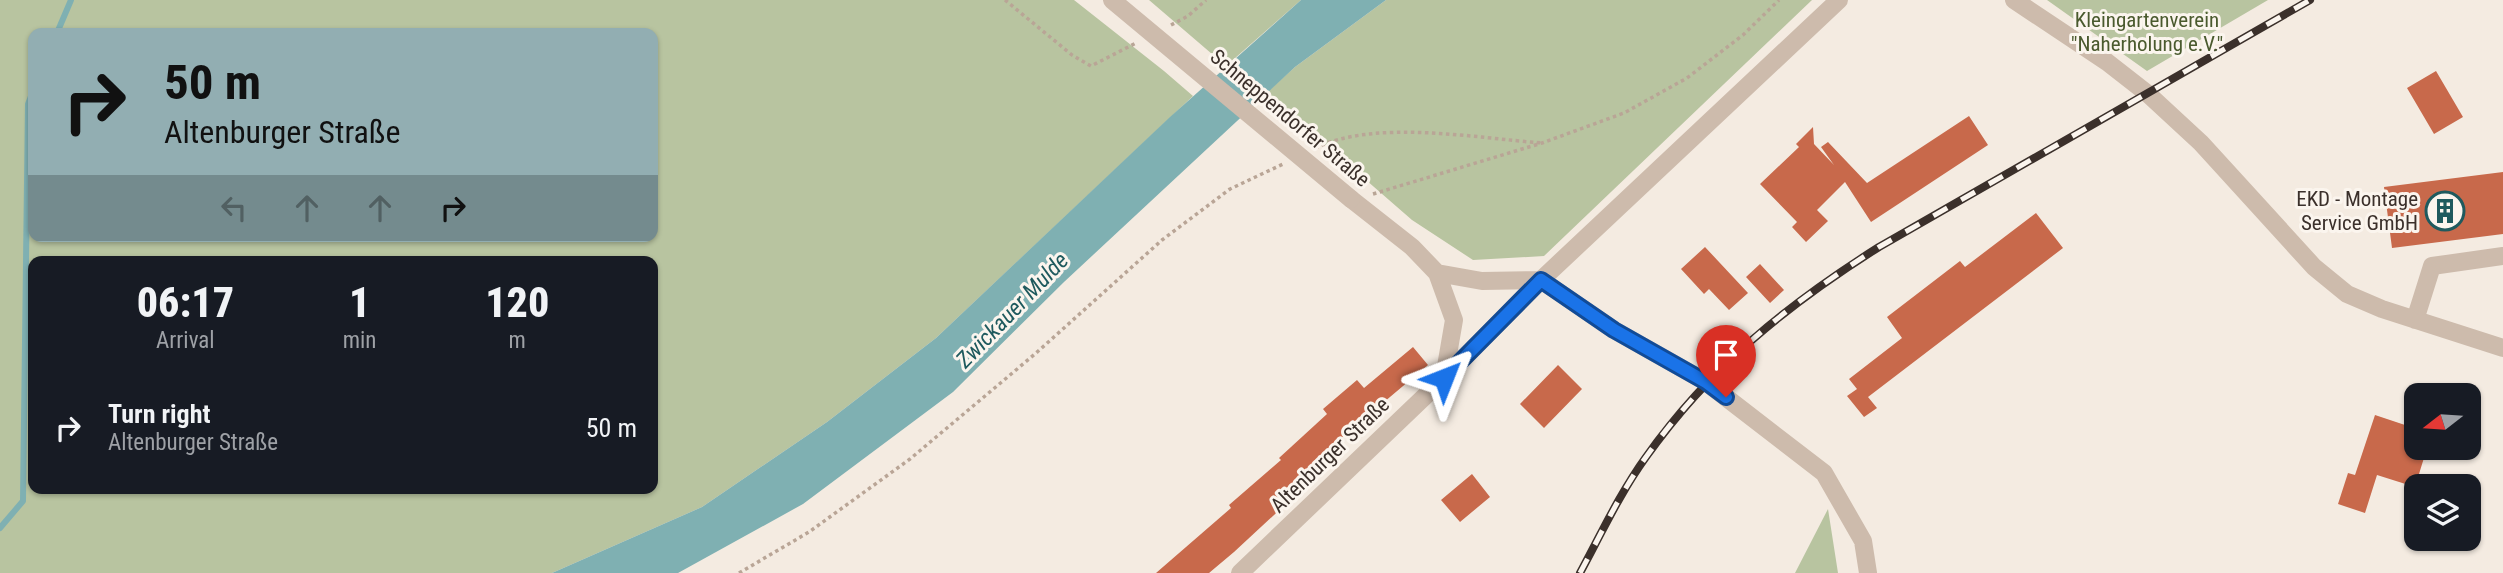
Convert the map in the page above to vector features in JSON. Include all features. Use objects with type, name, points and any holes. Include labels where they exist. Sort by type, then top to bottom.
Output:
[{"type":"street","name":"Schneppendorfer Straße","points":[[1112,0],[1412,247],[1437,273],[1454,320],[1444,378]]},
{"type":"street","name":"Altenburger Straße","points":[[1240,573],[1444,378],[1541,280],[1839,0]]},
{"type":"street","points":[[2014,0],[2108,62],[2148,94],[2201,143],[2314,267],[2347,294],[2415,320],[2503,348]]},
{"type":"street","points":[[2415,320],[2432,266],[2503,256]]},
{"type":"street","points":[[1437,273],[1482,281],[1541,280],[1614,330],[1706,382],[1824,473],[1863,541],[1868,573]]},
{"type":"street","points":[[2482,342],[2503,338]]},
{"type":"path","points":[[1005,0],[1072,55],[1091,66],[1140,41]]},
{"type":"path","points":[[1164,29],[1188,16],[1206,0]]},
{"type":"path","points":[[1351,199],[1542,143],[1624,113],[1688,78],[1743,35],[1779,0]]},
{"type":"path","points":[[1334,139],[1389,133],[1542,143]]},
{"type":"path","points":[[739,573],[809,532],[910,459],[1035,354],[1162,240],[1230,189]]},
{"type":"green space","points":[[0,0],[1074,0],[1193,96],[936,338],[827,422],[702,507],[552,573],[0,573]]},
{"type":"green space","points":[[1149,0],[1301,0],[1226,66]]},
{"type":"green space","points":[[1386,0],[1812,0],[1544,256],[1473,260],[1412,220],[1266,93],[1295,67]]},
{"type":"green space","name":"Kleingartenverein \"Naherholung e.V.\"","points":[[2047,0],[2268,0],[2147,71]]},
{"type":"green space","points":[[1828,509],[1838,573],[1795,573]]},
{"type":"water","name":"Zwickauer Mulde","points":[[1301,0],[1386,0],[1295,67],[1064,282],[953,392],[803,504],[678,573],[552,573],[702,507],[827,422],[936,338],[1170,117]]},
{"type":"building","points":[[2436,71],[2463,117],[2434,134],[2407,88]]},
{"type":"building","points":[[1969,116],[1988,145],[1871,222],[1845,182],[1817,210],[1828,221],[1806,242],[1792,227],[1797,222],[1760,184],[1799,147],[1796,144],[1813,127],[1814,144],[1834,165],[1821,147],[1828,142],[1867,183]]},
{"type":"building","name":"EKD - Montage Service GmbH","points":[[2503,172],[2503,234],[2392,248],[2384,187]]},
{"type":"building","points":[[2036,213],[2063,248],[1868,397],[1877,408],[1864,417],[1847,396],[1857,389],[1849,379],[1902,338],[1887,317],[1960,261],[1965,267]]},
{"type":"building","points":[[1705,247],[1748,293],[1729,310],[1709,289],[1704,294],[1681,269]]},
{"type":"building","points":[[1760,264],[1784,290],[1770,303],[1746,277]]},
{"type":"building","points":[[1413,347],[1428,365],[1327,450],[1332,455],[1283,499],[1287,503],[1234,552],[1209,573],[1156,573],[1281,460],[1279,458],[1327,414],[1323,409],[1357,380],[1364,388]]},
{"type":"building","points":[[1558,365],[1582,389],[1544,428],[1520,404]]},
{"type":"building","points":[[2375,415],[2404,425],[2404,460],[2423,460],[2419,474],[2404,474],[2404,484],[2377,475],[2365,513],[2338,504],[2348,473],[2355,475]]},
{"type":"building","points":[[1472,474],[1490,497],[1460,522],[1441,500]]},
{"type":"waterway","points":[[59,28],[71,0]]},
{"type":"waterway","points":[[0,528],[23,501],[28,104]]},
{"type":"railway","points":[[1580,573],[1628,485],[1671,425],[1696,394],[1724,366],[1782,315],[1879,247],[2310,0]]},
{"type":"place","name":"EKD - Montage Service GmbH","points":[[2445,211]]},
{"type":"route","points":[[1444,378],[1541,280],[1614,330],[1706,382],[1726,397]]}]
